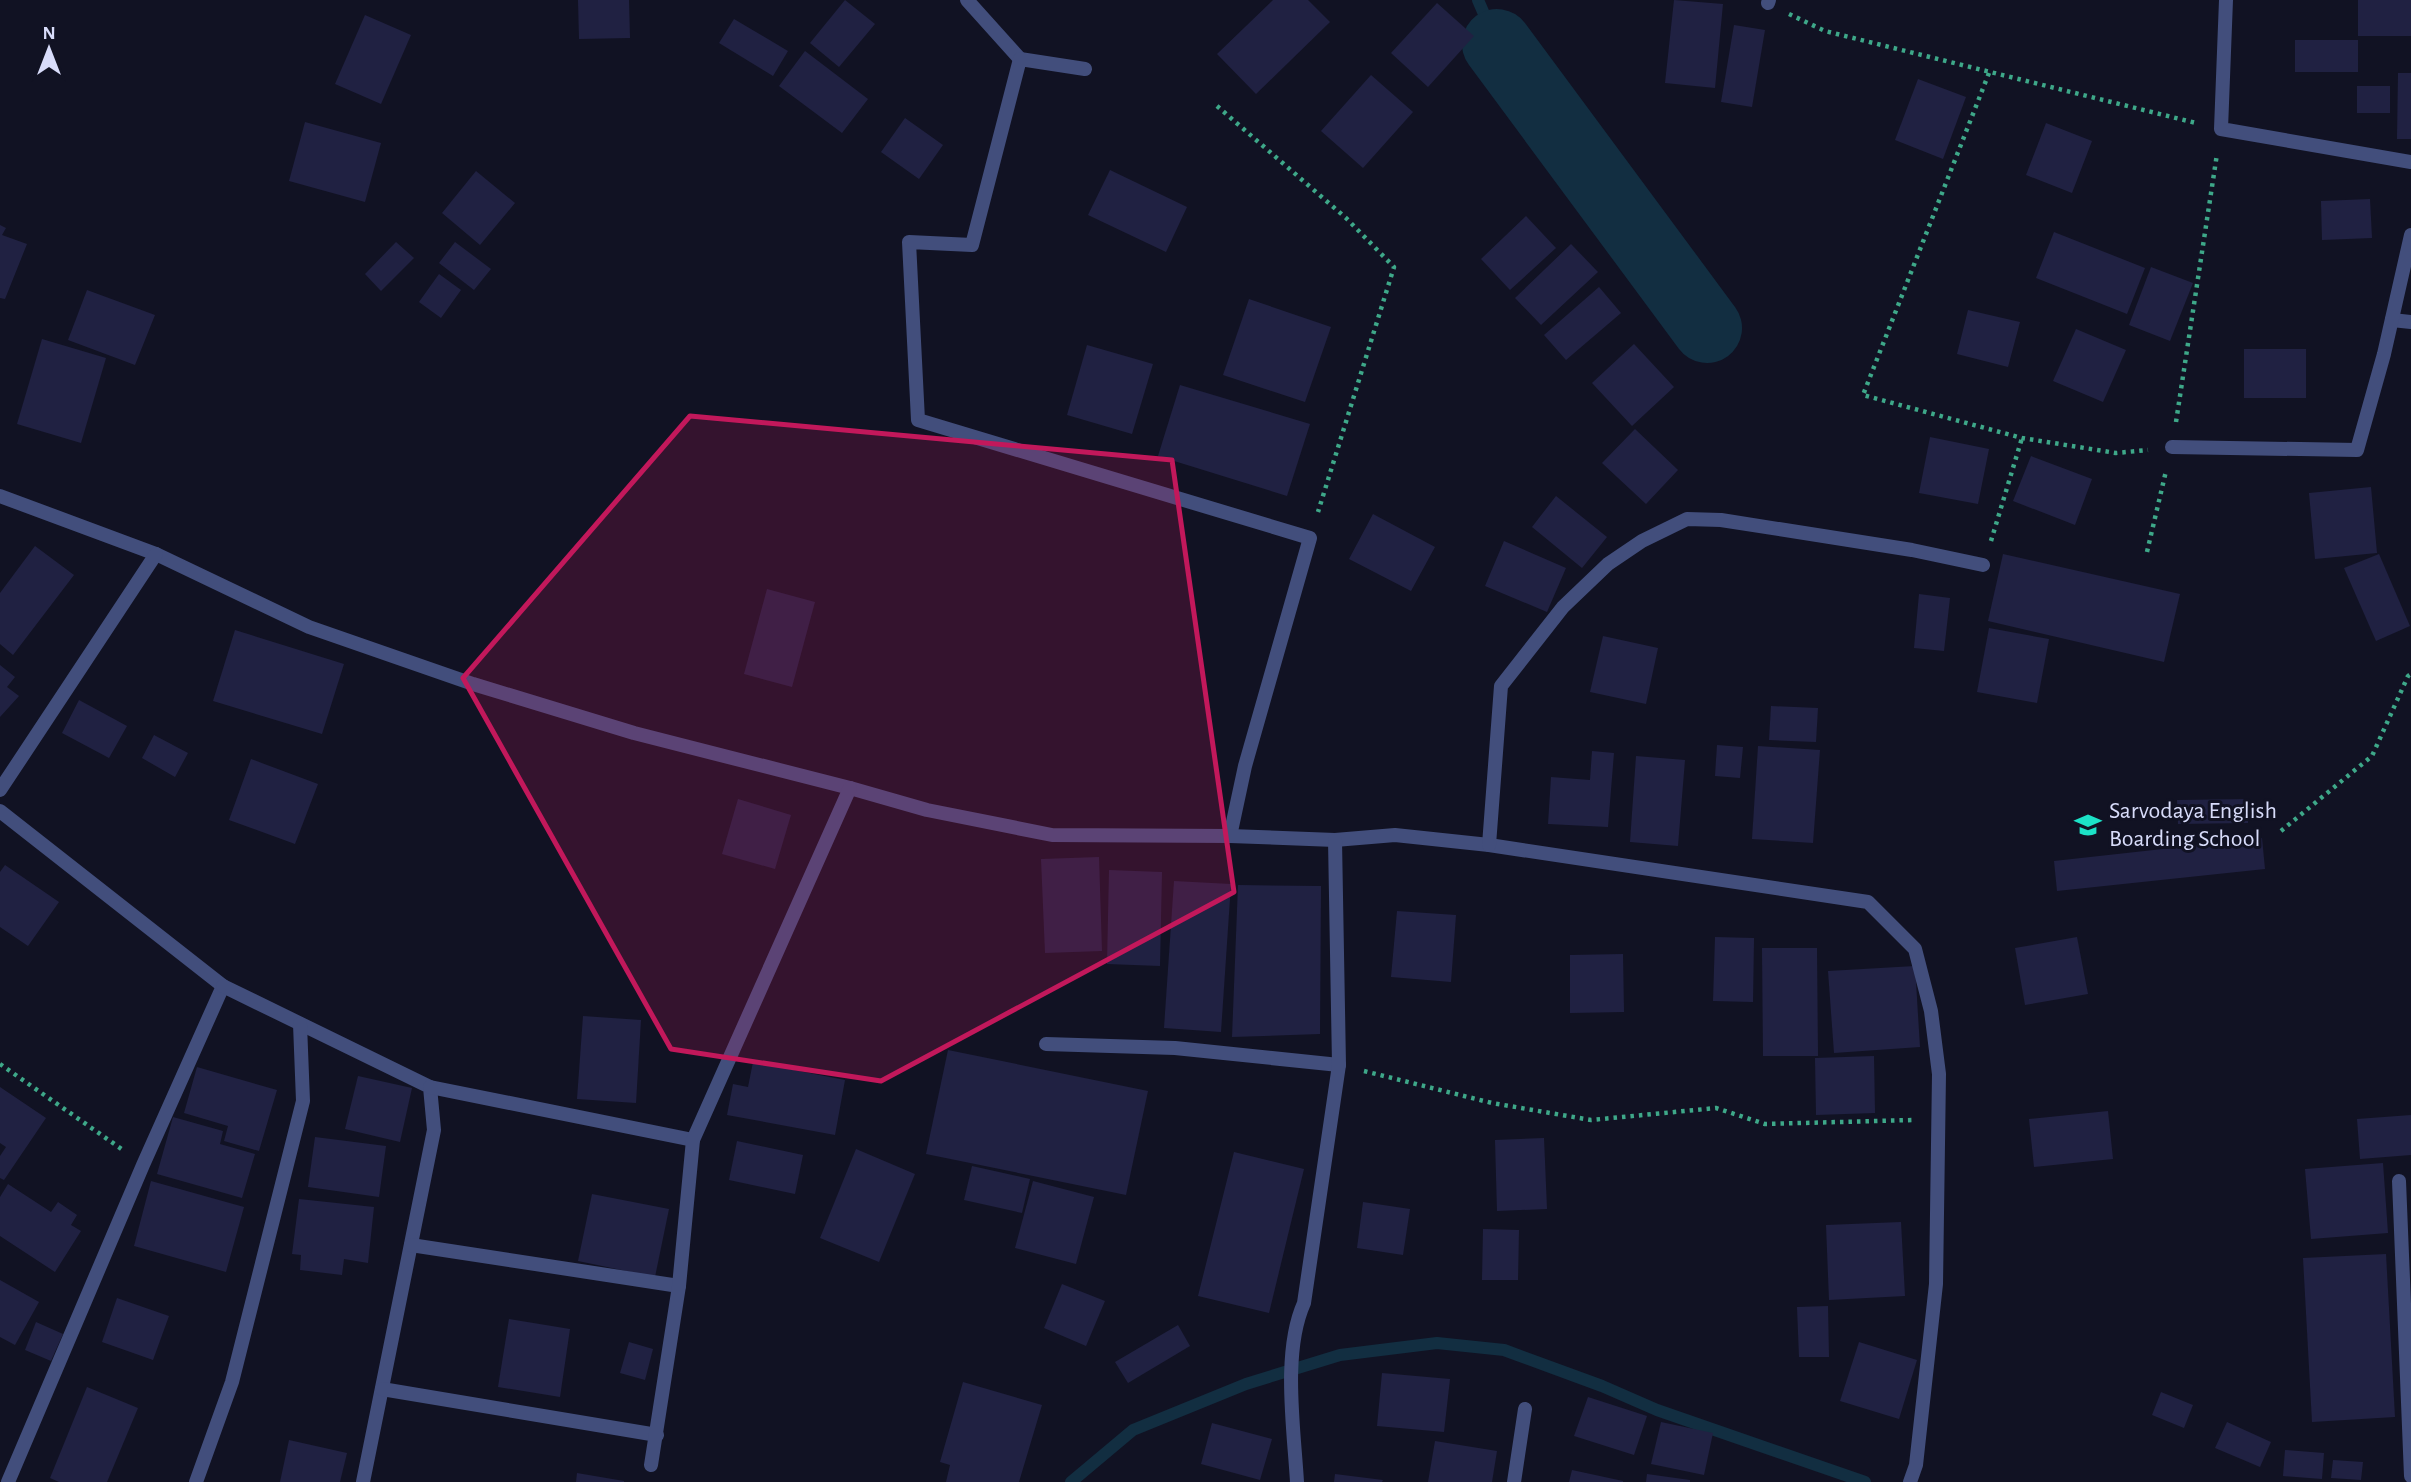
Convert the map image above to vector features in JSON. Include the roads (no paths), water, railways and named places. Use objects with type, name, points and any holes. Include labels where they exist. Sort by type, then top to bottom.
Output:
[{"type":"street","points":[[967,0],[1020,59],[1085,69]]},
{"type":"street","points":[[2227,0],[2221,129],[2411,162]]},
{"type":"street","points":[[1020,59],[972,245],[909,242],[918,420],[1310,538],[1245,766],[1230,836]]},
{"type":"street","points":[[2172,447],[2357,450],[2392,320],[2411,235]]},
{"type":"street","points":[[2392,320],[2411,322]]},
{"type":"street","points":[[0,496],[156,554],[309,627],[473,684],[634,733],[928,810],[1052,835],[1230,836],[1335,840],[1395,835],[1489,845],[1868,902],[1915,949],[1931,1011],[1939,1074],[1936,1284],[1916,1465],[1910,1482]]},
{"type":"street","points":[[1489,845],[1501,686],[1563,607],[1608,564],[1642,541],[1687,519],[1721,520],[1912,550],[1983,565]]},
{"type":"street","points":[[0,790],[156,554]]},
{"type":"street","points":[[651,1465],[679,1286],[693,1140],[850,788]]},
{"type":"street","points":[[0,811],[223,986],[430,1087],[693,1140]]},
{"type":"street","points":[[1297,1482],[1291,1384],[1296,1321],[1304,1303],[1339,1065],[1335,840]]},
{"type":"street","points":[[8,1482],[143,1165],[223,986]]},
{"type":"street","points":[[196,1482],[232,1382],[303,1101],[300,1024]]},
{"type":"street","points":[[1046,1044],[1175,1048],[1339,1065]]},
{"type":"street","points":[[363,1482],[434,1130],[430,1087]]},
{"type":"street","points":[[2399,1181],[2411,1476]]},
{"type":"street","points":[[411,1245],[679,1286]]},
{"type":"street","points":[[382,1389],[657,1435]]},
{"type":"street","points":[[1514,1482],[1525,1409]]},
{"type":"waterway","points":[[1478,0],[1497,44]]},
{"type":"waterway","points":[[1497,44],[1707,328]]},
{"type":"waterway","points":[[1071,1482],[1133,1430],[1246,1384],[1340,1355],[1437,1343],[1504,1350],[1602,1386],[1657,1410],[1865,1482]]},
{"type":"place","name":"Sarvodaya English Boarding School","points":[[2088,825]]}]
